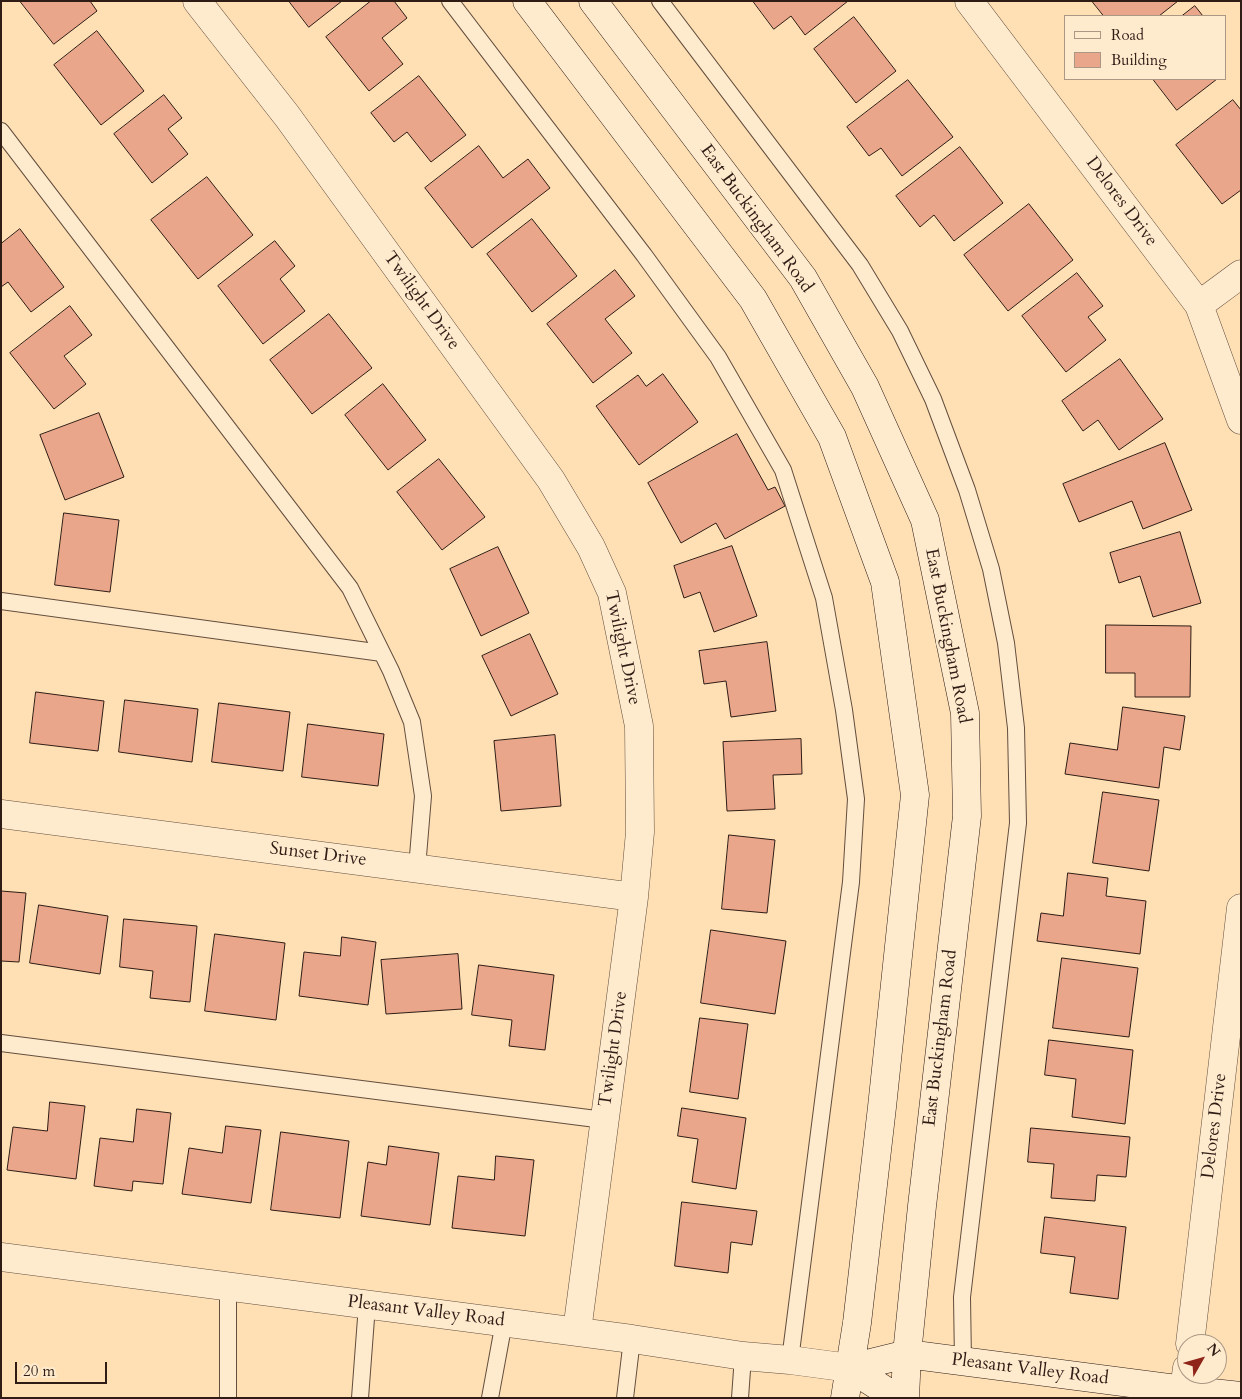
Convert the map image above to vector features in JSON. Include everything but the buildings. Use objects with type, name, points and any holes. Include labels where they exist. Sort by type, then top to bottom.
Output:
[{"type":"street","name":"Twilight Drive","points":[[197,1],[287,116],[551,480],[591,547],[612,593],[639,726],[640,832],[634,897],[577,1331]]},
{"type":"street","points":[[527,1],[753,299],[832,437],[885,582],[914,795],[882,1107],[845,1398]]},
{"type":"street","name":"East Buckingham Road","points":[[593,1],[804,278],[865,387],[924,520],[965,713],[967,816],[922,1206],[907,1354],[905,1398]]},
{"type":"street","name":"Delores Drive","points":[[968,1],[1199,305],[1241,420]]},
{"type":"street","points":[[1199,305],[1241,274]]},
{"type":"street","name":"Sunset Drive","points":[[1,814],[634,897]]},
{"type":"street","name":"Delores Drive","points":[[1191,1334],[1241,908]]},
{"type":"street","name":"Pleasant Valley Road","points":[[1,1257],[632,1338],[743,1356],[850,1368],[907,1354],[963,1362],[1177,1378]]},
{"type":"street","name":"Pleasant Valley Road","points":[[850,1368],[897,1398]]},
{"type":"street","name":"Pleasant Valley Road","points":[[1202,1384],[1241,1396]]},
{"type":"lane","points":[[450,1],[644,255],[718,357],[783,470],[824,598],[844,710],[856,799],[851,882],[790,1360]]},
{"type":"lane","points":[[660,1],[860,265],[900,331],[933,399],[967,490],[991,569],[1006,643],[1016,728],[1018,823],[962,1297],[963,1362]]},
{"type":"lane","points":[[1,131],[350,588],[382,653],[412,722],[423,796],[417,868]]},
{"type":"lane","points":[[1,600],[382,653]]},
{"type":"lane","points":[[1,1043],[604,1120]]},
{"type":"lane","points":[[228,1287],[228,1398]]},
{"type":"lane","points":[[360,1398],[366,1305]]},
{"type":"lane","points":[[490,1398],[504,1322]]},
{"type":"lane","points":[[624,1398],[632,1338]]},
{"type":"lane","points":[[740,1398],[743,1356]]}]
